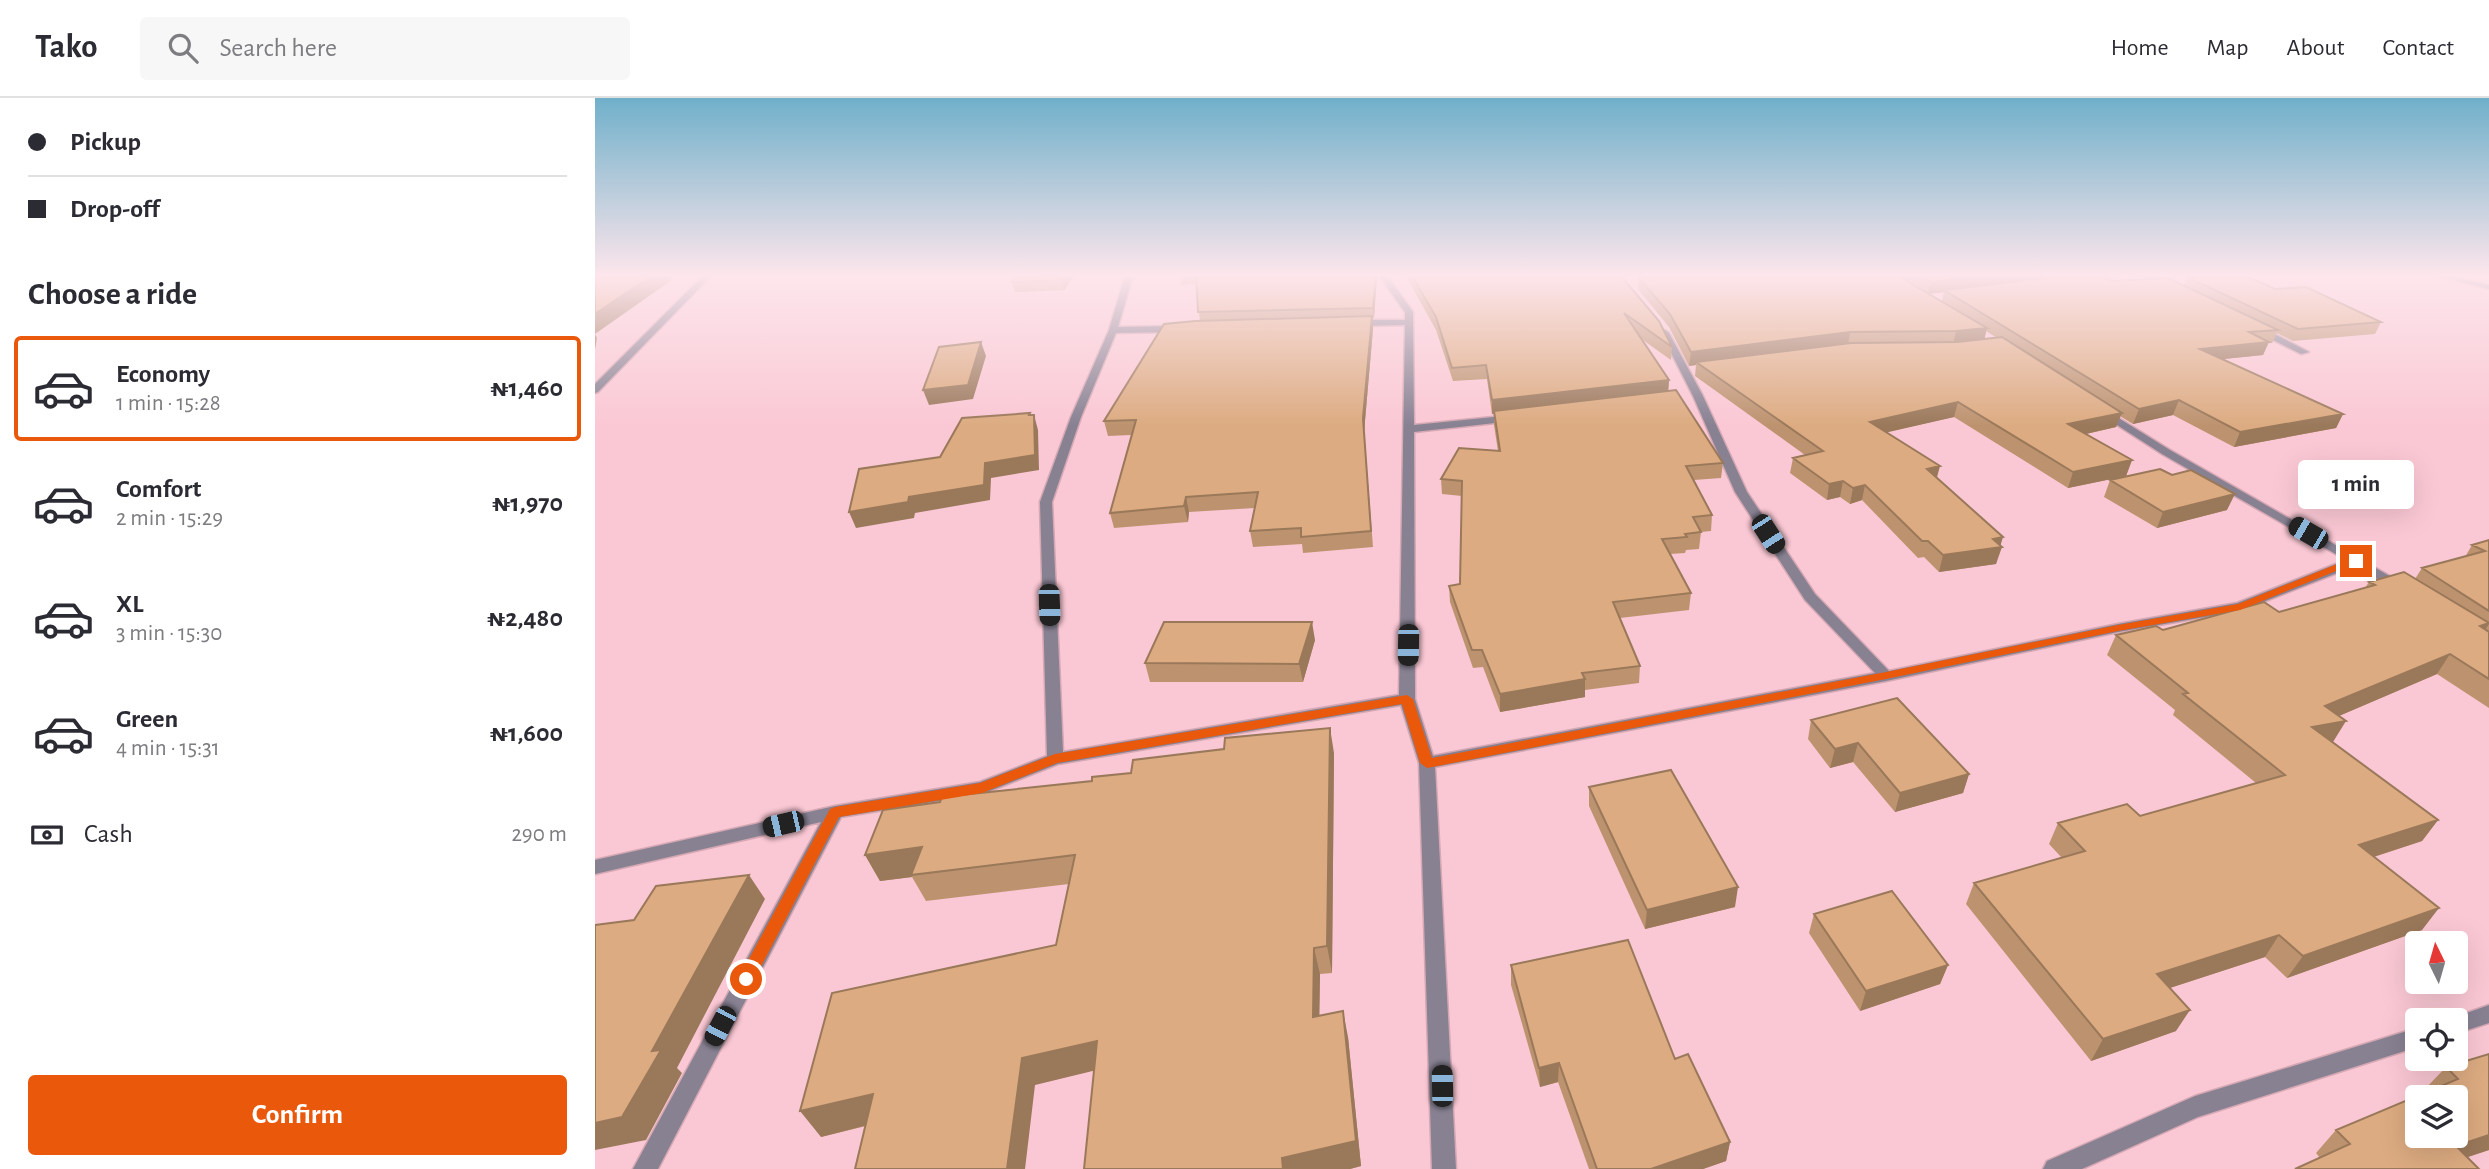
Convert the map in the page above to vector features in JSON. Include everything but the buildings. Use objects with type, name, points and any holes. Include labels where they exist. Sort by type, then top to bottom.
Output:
[{"type":"street","points":[[595,390],[658,326]]},
{"type":"street","points":[[1055,759],[1046,502],[1076,417],[1114,326]]},
{"type":"street","points":[[1409,326],[1407,699],[1427,763],[1444,1169]]},
{"type":"street","points":[[1658,326],[1698,396],[1741,492],[1809,597],[1886,676]]},
{"type":"street","points":[[2254,327],[2304,352]]},
{"type":"street","points":[[1113,330],[1194,328]]},
{"type":"street","points":[[1685,372],[1699,370]]},
{"type":"street","points":[[1684,397],[1698,396]]},
{"type":"street","points":[[2089,402],[2166,452],[2410,592]]},
{"type":"street","points":[[1409,429],[1525,417]]},
{"type":"street","points":[[1427,763],[1886,676],[2118,628],[2240,607],[2356,561]]},
{"type":"street","points":[[595,867],[835,812],[982,788],[1055,759],[1407,699]]},
{"type":"street","points":[[645,1169],[835,812]]},
{"type":"street","points":[[2468,1021],[2489,1014]]},
{"type":"street","points":[[2055,1169],[2195,1107],[2405,1041]]},
{"type":"route","points":[[746,979],[835,812],[982,788],[1055,759],[1407,699],[1427,763],[1886,676],[2118,628],[2240,607],[2356,561]]}]
